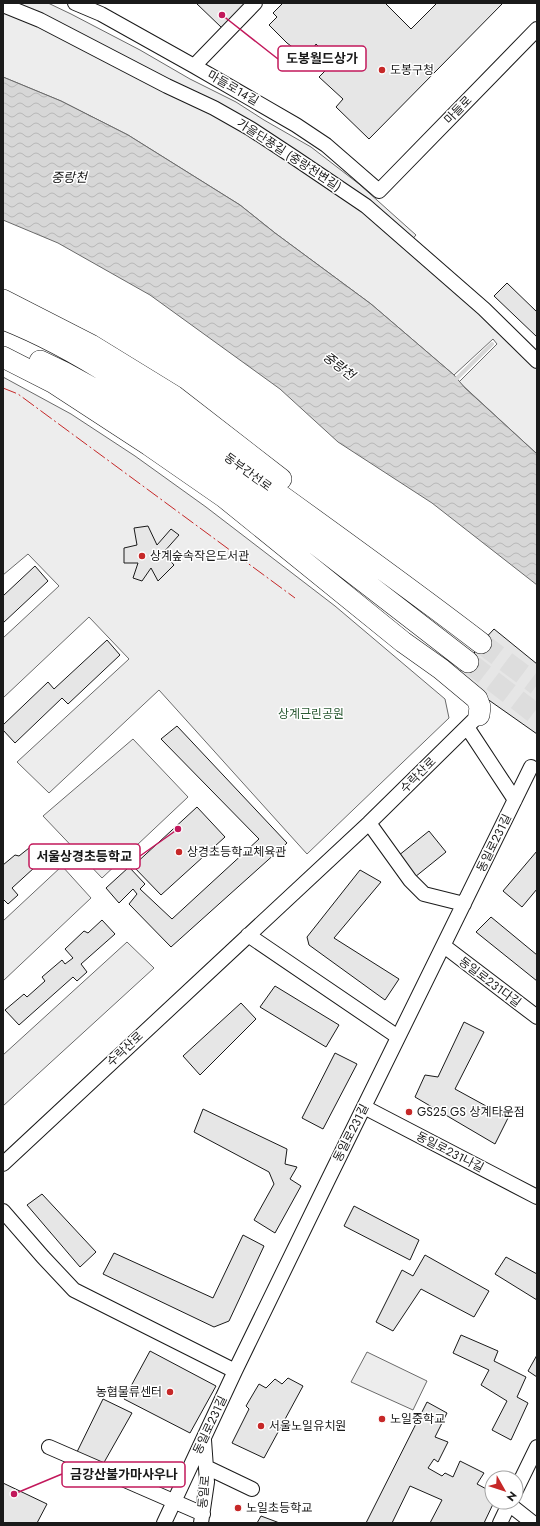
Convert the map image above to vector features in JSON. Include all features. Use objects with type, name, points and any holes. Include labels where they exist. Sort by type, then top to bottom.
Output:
[{"type":"highway","points":[[3,300],[91,345],[174,396],[354,534],[424,599]]},
{"type":"highway","name":"동부간선로","points":[[3,319],[75,354],[134,389],[481,642]]},
{"type":"highway","name":"동부간선로","points":[[3,345],[63,372],[123,405],[274,512],[468,662]]},
{"type":"highway","points":[[3,357],[54,383],[149,445],[224,497],[403,642],[441,669],[477,699],[480,707],[473,721]]},
{"type":"street","name":"마들로14길","points":[[75,3],[101,14],[307,132],[326,145],[379,191]]},
{"type":"street","points":[[194,66],[255,3]]},
{"type":"street","name":"가을단풍길 (중랑천변길)","points":[[3,5],[40,20],[167,86],[214,108],[252,129],[366,206],[484,309],[537,361]]},
{"type":"street","name":"마들로","points":[[379,191],[537,29]]},
{"type":"street","points":[[473,721],[515,800]]},
{"type":"street","name":"수락산로","points":[[3,1164],[369,823],[473,721]]},
{"type":"street","name":"동일로231길","points":[[164,1523],[235,1371],[531,767]]},
{"type":"street","points":[[369,823],[410,880],[424,894],[464,904]]},
{"type":"street","points":[[248,935],[398,1037]]},
{"type":"street","name":"동일로231다길","points":[[444,946],[537,1017]]},
{"type":"street","name":"동일로231나길","points":[[364,1107],[537,1196]]},
{"type":"street","points":[[3,1211],[74,1290],[235,1371]]},
{"type":"street","name":"동일로","points":[[202,1519],[207,1482],[204,1437]]},
{"type":"street","points":[[49,1447],[174,1502],[202,1519]]},
{"type":"street","points":[[524,1474],[537,1447]]},
{"type":"street","points":[[206,1467],[252,1489]]},
{"type":"street","points":[[500,1523],[506,1510]]},
{"type":"street","points":[[518,1510],[533,1523]]},
{"type":"shaded area","points":[[3,3],[48,3],[71,14],[140,50],[190,79],[236,102],[311,147],[359,184],[416,235],[407,245],[537,369],[537,454],[459,382],[497,344],[493,339],[454,375],[371,304],[275,233],[240,205],[128,135],[61,101],[3,77]]},
{"type":"shaded area","name":"상계근린공원","points":[[3,377],[71,414],[135,456],[206,507],[335,606],[445,699],[449,718],[307,854],[159,690],[49,793],[17,762],[129,659],[89,617],[3,698],[3,638],[59,586],[28,554],[3,575]]},
{"type":"shaded area","points":[[133,739],[188,797],[102,878],[43,816]]},
{"type":"shaded area","points":[[62,866],[91,898],[3,981],[3,921]]},
{"type":"shaded area","points":[[127,942],[154,968],[3,1106],[3,1055]]},
{"type":"shaded area","points":[[367,1352],[427,1381],[413,1410],[351,1382]]},
{"type":"water","name":"중랑천","points":[[3,77],[61,101],[128,135],[240,205],[275,233],[371,304],[454,375],[465,388],[537,454],[537,585],[432,503],[338,442],[280,389],[150,295],[58,243],[3,220]]},
{"type":"building","points":[[196,3],[247,3],[222,28]]},
{"type":"building","name":"도봉구청","points":[[283,3],[385,3],[411,29],[437,3],[503,3],[369,139],[336,107],[343,99],[319,77],[334,62],[316,44],[307,58],[287,43],[269,25],[277,17],[273,13]]},
{"type":"building","points":[[507,283],[537,312],[537,337],[494,296]]},
{"type":"building","points":[[148,526],[157,545],[171,529],[179,535],[163,553],[174,565],[158,581],[151,568],[142,581],[133,578],[138,563],[124,563],[124,548],[137,545],[134,528]]},
{"type":"building","points":[[35,566],[48,581],[3,623],[3,596]]},
{"type":"building","points":[[494,629],[537,664],[537,734],[456,677],[481,643]]},
{"type":"building","points":[[107,640],[120,655],[68,704],[62,698],[15,743],[3,730],[3,725],[48,682],[54,689]]},
{"type":"building","points":[[177,726],[287,843],[171,947],[129,904],[137,894],[133,889],[119,903],[106,888],[129,867],[145,884],[140,889],[172,919],[259,839],[161,739]]},
{"type":"building","name":"상경초등학교체육관","points":[[197,807],[225,837],[161,895],[133,866]]},
{"type":"building","points":[[429,831],[446,852],[415,877],[398,856]]},
{"type":"building","points":[[34,844],[46,857],[12,888],[18,895],[8,904],[4,900],[3,901],[3,865],[15,855],[19,856]]},
{"type":"building","points":[[537,851],[537,889],[522,907],[503,891]]},
{"type":"building","points":[[360,870],[381,882],[334,938],[399,979],[385,1000],[309,945],[307,937]]},
{"type":"building","points":[[491,917],[537,955],[537,981],[476,932]]},
{"type":"building","points":[[102,920],[115,934],[81,964],[87,972],[77,981],[73,977],[19,1025],[5,1010],[24,994],[27,997],[45,981],[42,977],[62,960],[65,964],[73,958],[65,949],[84,931],[88,933]]},
{"type":"building","points":[[275,986],[339,1025],[326,1047],[260,1007]]},
{"type":"building","points":[[241,1003],[256,1019],[200,1075],[183,1056]]},
{"type":"building","points":[[464,1022],[484,1032],[455,1089],[508,1118],[495,1144],[415,1097],[425,1075],[438,1077]]},
{"type":"building","points":[[335,1053],[357,1064],[323,1129],[302,1118]]},
{"type":"building","points":[[203,1109],[287,1149],[285,1164],[297,1167],[290,1179],[301,1186],[275,1233],[254,1220],[274,1184],[269,1172],[194,1132]]},
{"type":"building","points":[[42,1194],[96,1252],[80,1267],[27,1205]]},
{"type":"building","points":[[354,1206],[419,1240],[410,1260],[344,1226]]},
{"type":"building","points":[[243,1235],[264,1246],[229,1321],[214,1327],[103,1274],[114,1253],[213,1298]]},
{"type":"building","points":[[425,1255],[489,1291],[474,1317],[421,1289],[393,1331],[376,1322],[402,1270],[413,1276]]},
{"type":"building","points":[[506,1257],[537,1274],[537,1300],[495,1274]]},
{"type":"building","points":[[461,1335],[498,1351],[494,1361],[526,1377],[517,1397],[528,1403],[511,1440],[492,1430],[507,1401],[481,1385],[489,1370],[453,1353]]},
{"type":"building","name":"농협물류센터","points":[[150,1351],[216,1386],[190,1433],[124,1399]]},
{"type":"building","points":[[537,1355],[537,1377],[528,1371]]},
{"type":"building","name":"서울노일유치원","points":[[288,1378],[303,1386],[264,1458],[232,1443],[249,1409],[246,1406],[259,1384],[266,1388],[275,1379],[282,1384]]},
{"type":"building","points":[[103,1399],[132,1413],[102,1466],[76,1454]]},
{"type":"building","points":[[427,1402],[447,1413],[435,1437],[448,1442],[438,1462],[434,1459],[428,1468],[442,1476],[445,1473],[453,1477],[460,1461],[484,1473],[477,1484],[484,1488],[484,1510],[490,1510],[484,1523],[430,1523],[442,1500],[410,1486],[392,1523],[366,1523]]},
{"type":"building","points":[[3,1483],[47,1504],[37,1523],[3,1523]]},
{"type":"building","points":[[261,1516],[277,1522],[279,1523],[257,1523]]},
{"type":"waterway","points":[[454,381],[492,344]]},
{"type":"tunnel","points":[[481,643],[537,685]]},
{"type":"tunnel","points":[[468,662],[537,715]]},
{"type":"power","points":[[3,388],[18,394],[295,598]]},
{"type":"place","name":"도봉월드상가","points":[[222,15]]},
{"type":"place","name":"도봉구청","points":[[382,70]]},
{"type":"place","name":"상계숲속작은도서관","points":[[142,556]]},
{"type":"place","name":"서울상경초등학교","points":[[178,829]]},
{"type":"place","name":"상경초등학교체육관","points":[[179,852]]},
{"type":"place","name":"GS25 GS 상계타운점","points":[[409,1112]]},
{"type":"place","name":"농협물류센터","points":[[170,1392]]},
{"type":"place","name":"노일중학교","points":[[382,1419]]},
{"type":"place","name":"서울노일유치원","points":[[261,1426]]},
{"type":"place","name":"금강산불가마사우나","points":[[14,1494]]},
{"type":"place","name":"노일초등학교","points":[[238,1508]]}]
